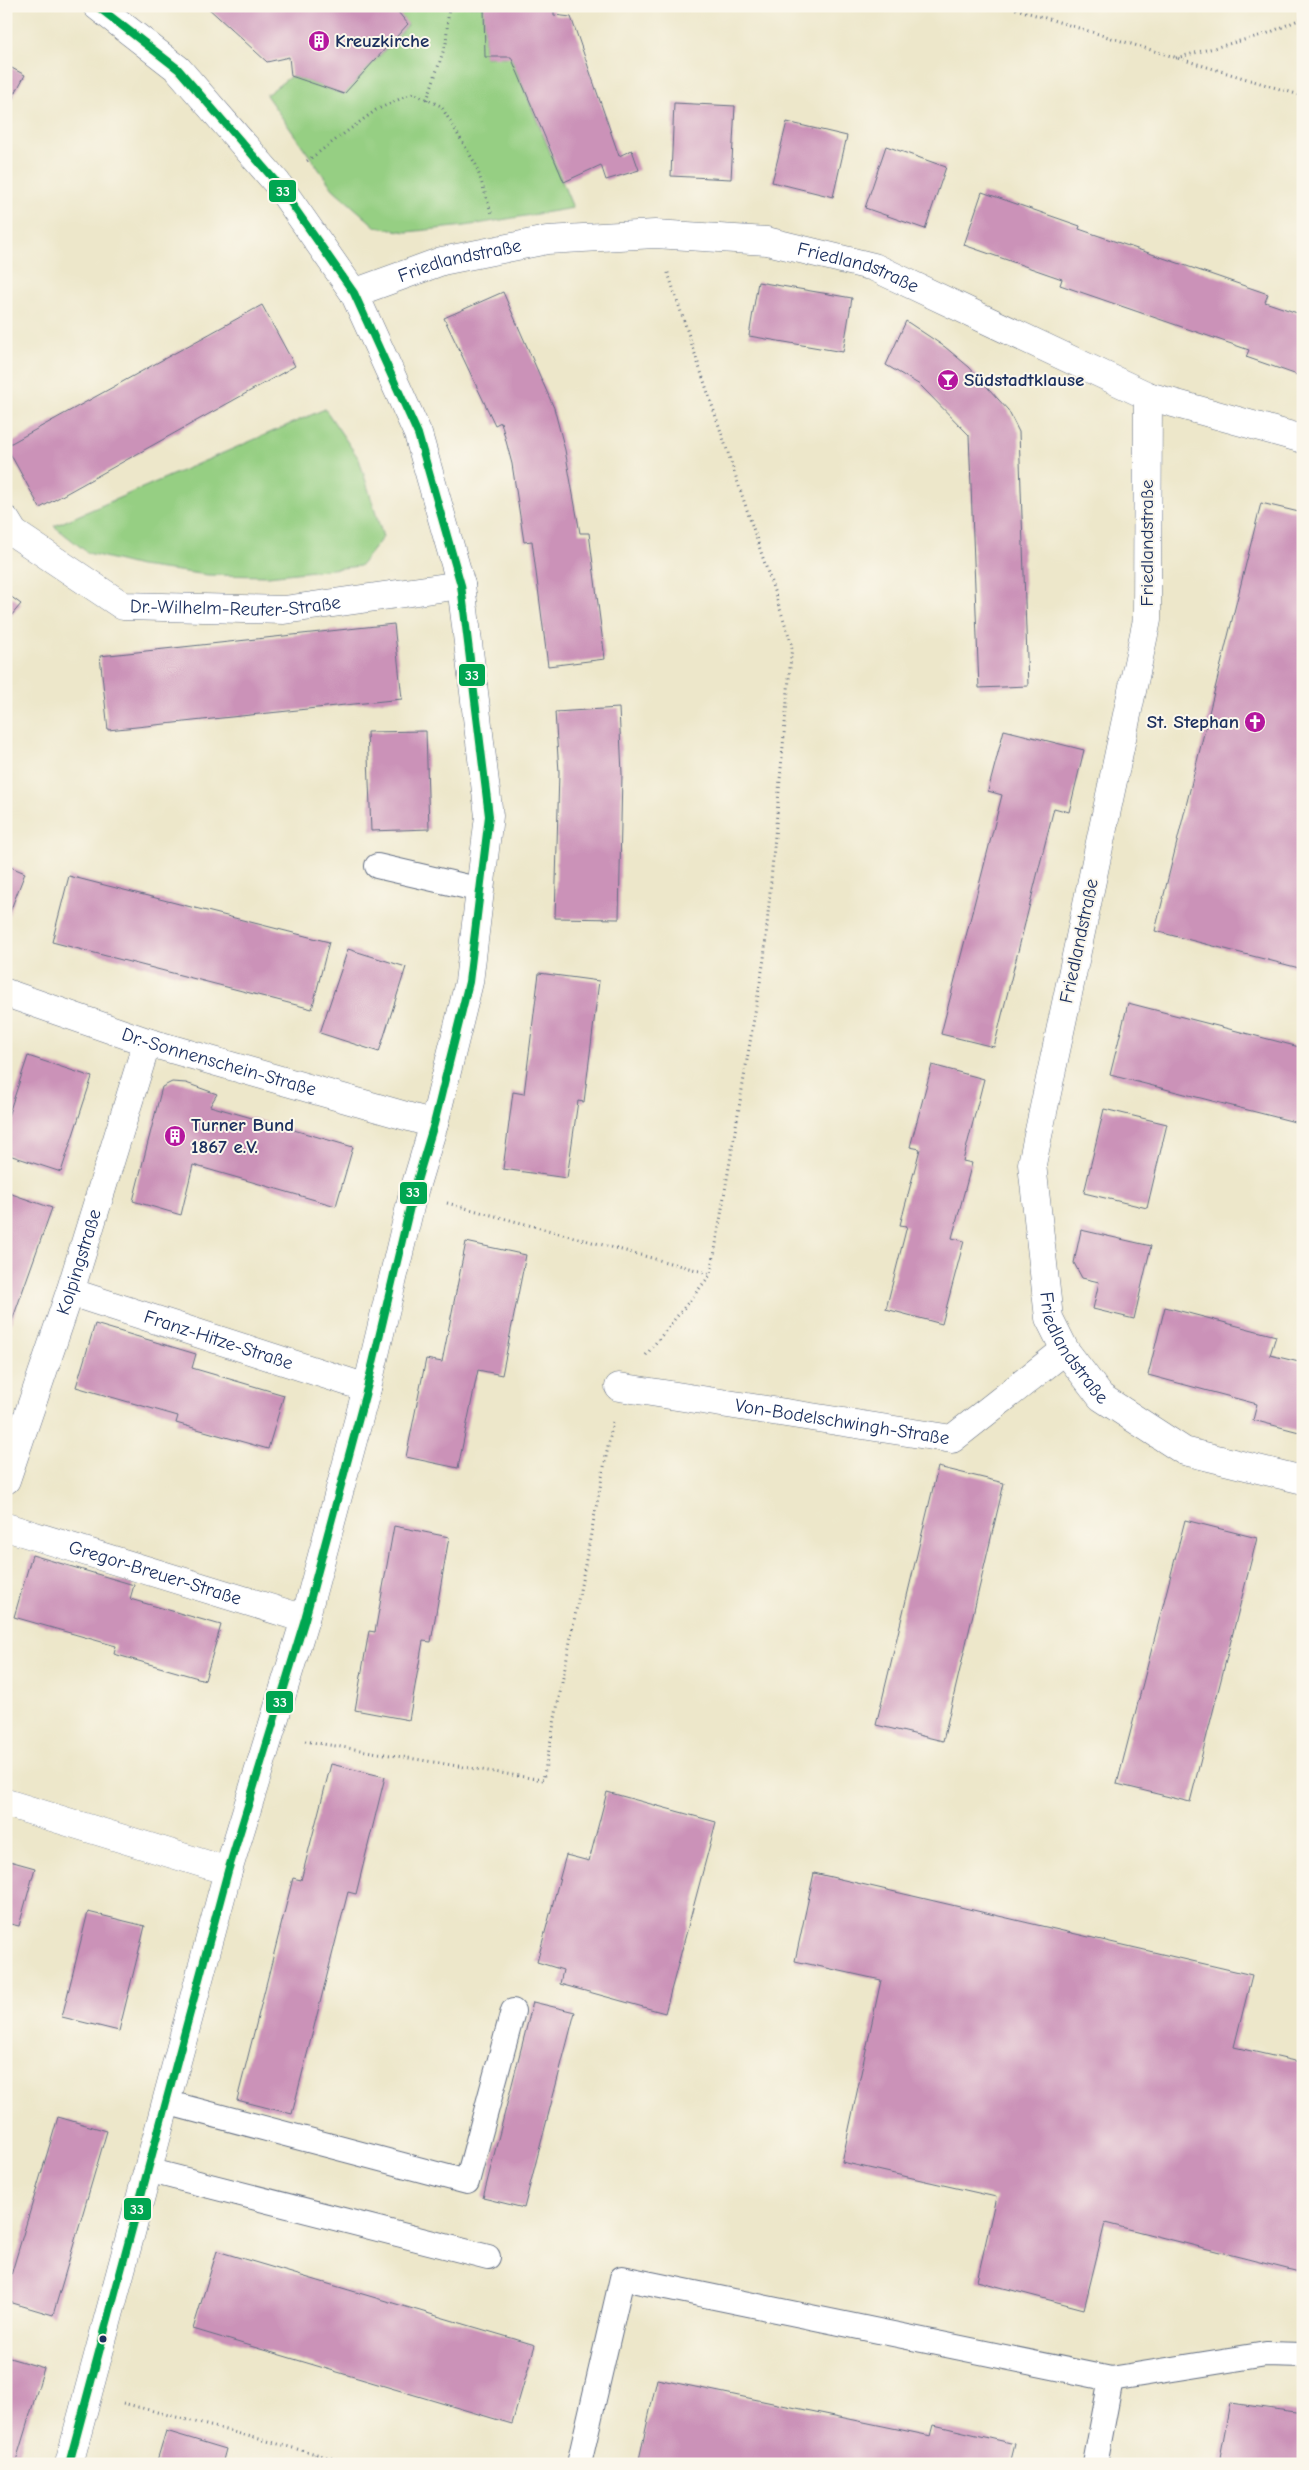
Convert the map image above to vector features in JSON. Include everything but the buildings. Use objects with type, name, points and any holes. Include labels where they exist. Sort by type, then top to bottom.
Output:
[{"type":"street","points":[[69,2464],[164,2102],[228,1871],[305,1619],[366,1388],[413,1194],[434,1124],[469,982],[489,816],[461,585],[418,434],[354,293],[277,183],[178,69],[104,8]]},
{"type":"street","name":"Friedlandstraße","points":[[354,293],[442,261],[546,240],[655,234],[767,240],[874,267],[1148,396],[1147,620],[1032,1164],[1050,1318],[1065,1350],[1102,1397],[1184,1451],[1303,1480]]},
{"type":"street","points":[[1148,396],[1303,439]]},
{"type":"street","name":"Dr.-Wilhelm-Reuter-Straße","points":[[6,520],[14,533],[124,606],[284,610],[461,585]]},
{"type":"street","name":"Dr.-Sonnenschein-Straße","points":[[6,993],[147,1042],[434,1124]]},
{"type":"street","name":"Kolpingstraße","points":[[6,1480],[70,1292],[147,1042]]},
{"type":"street","name":"Franz-Hitze-Straße","points":[[70,1292],[366,1388]]},
{"type":"street","name":"Von-Bodelschwingh-Straße","points":[[619,1387],[952,1439],[1065,1350]]},
{"type":"street","name":"Gregor-Breuer-Straße","points":[[6,1527],[305,1619]]},
{"type":"street","points":[[6,1803],[228,1871]]},
{"type":"lane","points":[[376,866],[481,890]]},
{"type":"lane","points":[[164,2102],[467,2182],[513,2011]]},
{"type":"lane","points":[[147,2170],[488,2257]]},
{"type":"lane","points":[[579,2464],[622,2278],[1111,2379],[1266,2354],[1303,2355]]},
{"type":"lane","points":[[1095,2464],[1111,2379]]},
{"type":"path","points":[[427,100],[446,43],[449,6]]},
{"type":"path","points":[[1006,6],[1303,96]]},
{"type":"path","points":[[1176,58],[1266,34],[1303,18]]},
{"type":"path","points":[[277,183],[376,110],[413,93],[441,106],[476,165],[503,249]]},
{"type":"path","points":[[269,1735],[543,1780],[619,1387],[711,1274],[764,959],[792,646],[655,234]]},
{"type":"path","points":[[413,1194],[711,1274]]},
{"type":"path","points":[[88,2390],[133,2406],[354,2464]]},
{"type":"path","points":[[312,2464],[315,2454]]},
{"type":"green space","points":[[393,6],[484,6],[485,57],[511,57],[573,208],[465,226],[407,232],[376,227],[333,189],[266,95],[291,76],[344,94],[408,25]]},
{"type":"green space","points":[[325,409],[359,459],[383,537],[360,566],[268,576],[208,575],[140,566],[88,553],[54,526]]},
{"type":"transit line","name":"33","points":[[69,2464],[228,1871],[305,1619],[367,1388],[413,1194],[434,1124],[469,982],[489,816],[461,585],[418,434],[354,293],[277,183],[178,69],[97,6]]},
{"type":"place","name":"Kreuzkirche","points":[[319,41]]},
{"type":"place","name":"Südstadtklause","points":[[948,380]]},
{"type":"place","name":"St. Stephan","points":[[1255,722]]},
{"type":"place","name":"Turner Bund 1867 e.V.","points":[[175,1136]]}]
